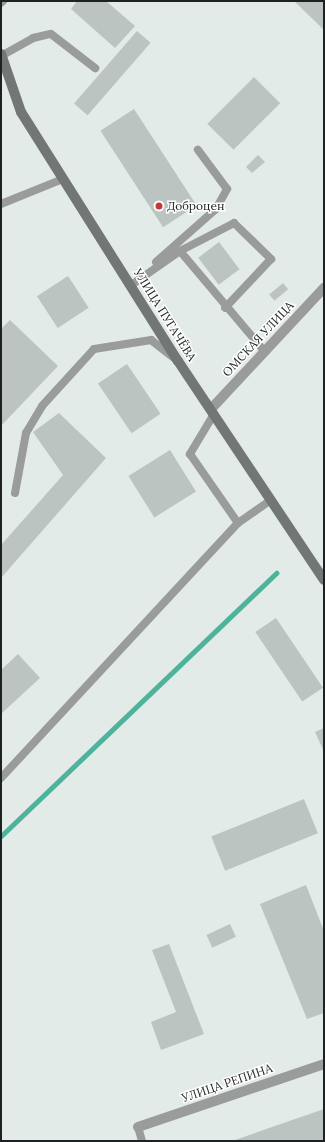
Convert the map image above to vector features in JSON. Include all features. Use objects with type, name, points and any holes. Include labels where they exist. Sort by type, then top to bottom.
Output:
[{"type":"main road","name":"УЛИЦА ПУГАЧЁВА","points":[[1,55],[21,112],[178,361],[324,580]]},
{"type":"street","name":"ОМСКАЯ УЛИЦА","points":[[212,411],[324,288]]},
{"type":"street","name":"УЛИЦА РЕПИНА","points":[[138,1127],[324,1064]]},
{"type":"lane","points":[[1,55],[33,38],[51,34],[95,68]]},
{"type":"lane","points":[[130,286],[216,209],[227,189],[198,150]]},
{"type":"lane","points":[[1,204],[63,179]]},
{"type":"lane","points":[[130,286],[180,251],[234,223],[271,259],[225,308]]},
{"type":"lane","points":[[180,251],[225,308],[265,352]]},
{"type":"lane","points":[[15,493],[26,433],[42,406],[94,349],[151,340],[178,361]]},
{"type":"lane","points":[[212,411],[190,454],[238,523]]},
{"type":"lane","points":[[1,778],[238,523],[270,501]]},
{"type":"lane","points":[[138,1127],[142,1141]]},
{"type":"building","points":[[77,1],[106,1],[135,26],[115,48],[71,9]]},
{"type":"building","points":[[294,1],[324,1],[324,30]]},
{"type":"building","points":[[137,31],[151,43],[88,115],[74,103]]},
{"type":"building","points":[[254,77],[280,103],[233,150],[207,124]]},
{"type":"building","points":[[134,109],[197,205],[163,227],[100,131]]},
{"type":"building","points":[[258,155],[265,162],[252,173],[246,167]]},
{"type":"building","points":[[219,242],[239,269],[219,285],[198,258]]},
{"type":"building","points":[[68,276],[89,308],[58,328],[37,296]]},
{"type":"building","points":[[283,283],[288,289],[274,301],[269,295]]},
{"type":"building","points":[[10,320],[58,366],[1,426],[1,329]]},
{"type":"building","points":[[127,364],[161,414],[132,433],[98,384]]},
{"type":"building","points":[[59,413],[106,458],[1,578],[1,545],[63,475],[33,432]]},
{"type":"building","points":[[170,450],[196,492],[154,518],[128,476]]},
{"type":"building","points":[[276,618],[323,688],[302,702],[255,632]]},
{"type":"building","points":[[18,654],[40,678],[1,714],[1,670]]},
{"type":"building","points":[[324,728],[324,752],[315,732]]},
{"type":"building","points":[[304,799],[318,833],[225,871],[211,836]]},
{"type":"building","points":[[306,885],[324,931],[324,1013],[307,1019],[260,904]]},
{"type":"building","points":[[230,924],[236,937],[212,948],[206,935]]},
{"type":"building","points":[[169,944],[204,1034],[161,1050],[151,1022],[176,1012],[152,950]]},
{"type":"building","points":[[324,1109],[324,1141],[232,1141]]},
{"type":"waterway","points":[[1,836],[276,573]]},
{"type":"place","name":"Доброцен","points":[[159,206]]}]
